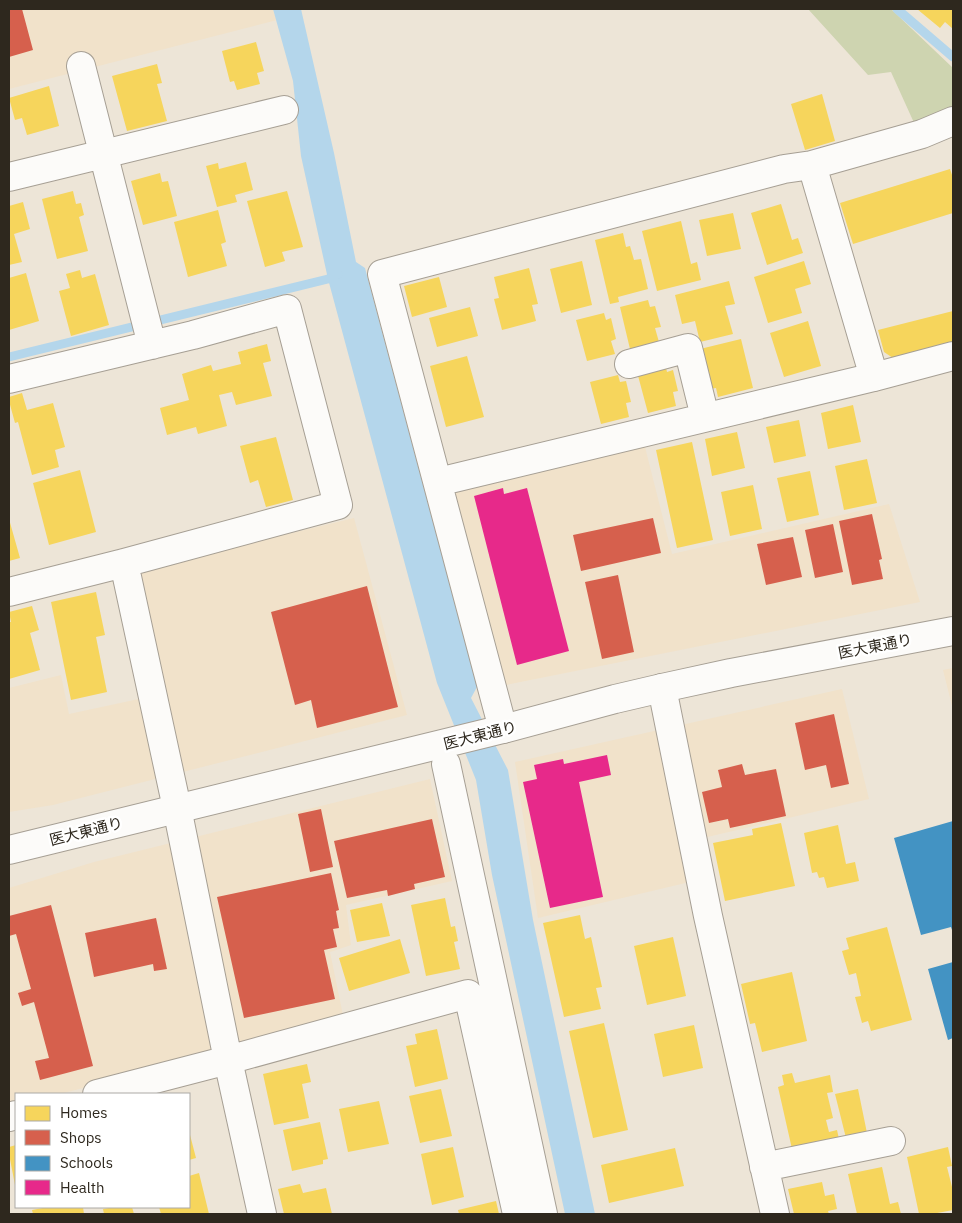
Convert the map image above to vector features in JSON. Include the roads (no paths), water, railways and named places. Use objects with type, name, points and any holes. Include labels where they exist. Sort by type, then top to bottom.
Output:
[{"type":"street","points":[[81,66],[149,332]]},
{"type":"street","points":[[9,177],[284,110]]},
{"type":"street","points":[[500,730],[438,482],[382,274],[784,169],[812,165],[922,134],[953,121]]},
{"type":"street","points":[[812,165],[874,377]]},
{"type":"street","points":[[9,379],[149,332],[193,335],[288,309],[338,505],[9,592]]},
{"type":"street","points":[[629,364],[688,348],[705,417]]},
{"type":"street","points":[[438,482],[874,377],[953,356]]},
{"type":"street","points":[[124,563],[262,1214]]},
{"type":"street","name":"医大東通り","points":[[9,850],[177,808],[449,753],[500,730],[662,688],[953,631]]},
{"type":"street","points":[[662,688],[708,916],[775,1214]]},
{"type":"street","points":[[449,753],[543,1214]]},
{"type":"street","points":[[101,1093],[468,994],[517,1214]]},
{"type":"street","points":[[764,1167],[891,1141]]},
{"type":"water","points":[[273,9],[301,9],[334,153],[356,262],[365,268],[477,687],[471,698],[508,770],[533,920],[595,1214],[565,1214],[492,875],[476,780],[437,683],[328,279],[301,156],[293,81]]},
{"type":"waterway","points":[[897,9],[953,57]]},
{"type":"waterway","points":[[9,357],[328,279],[338,274]]}]
